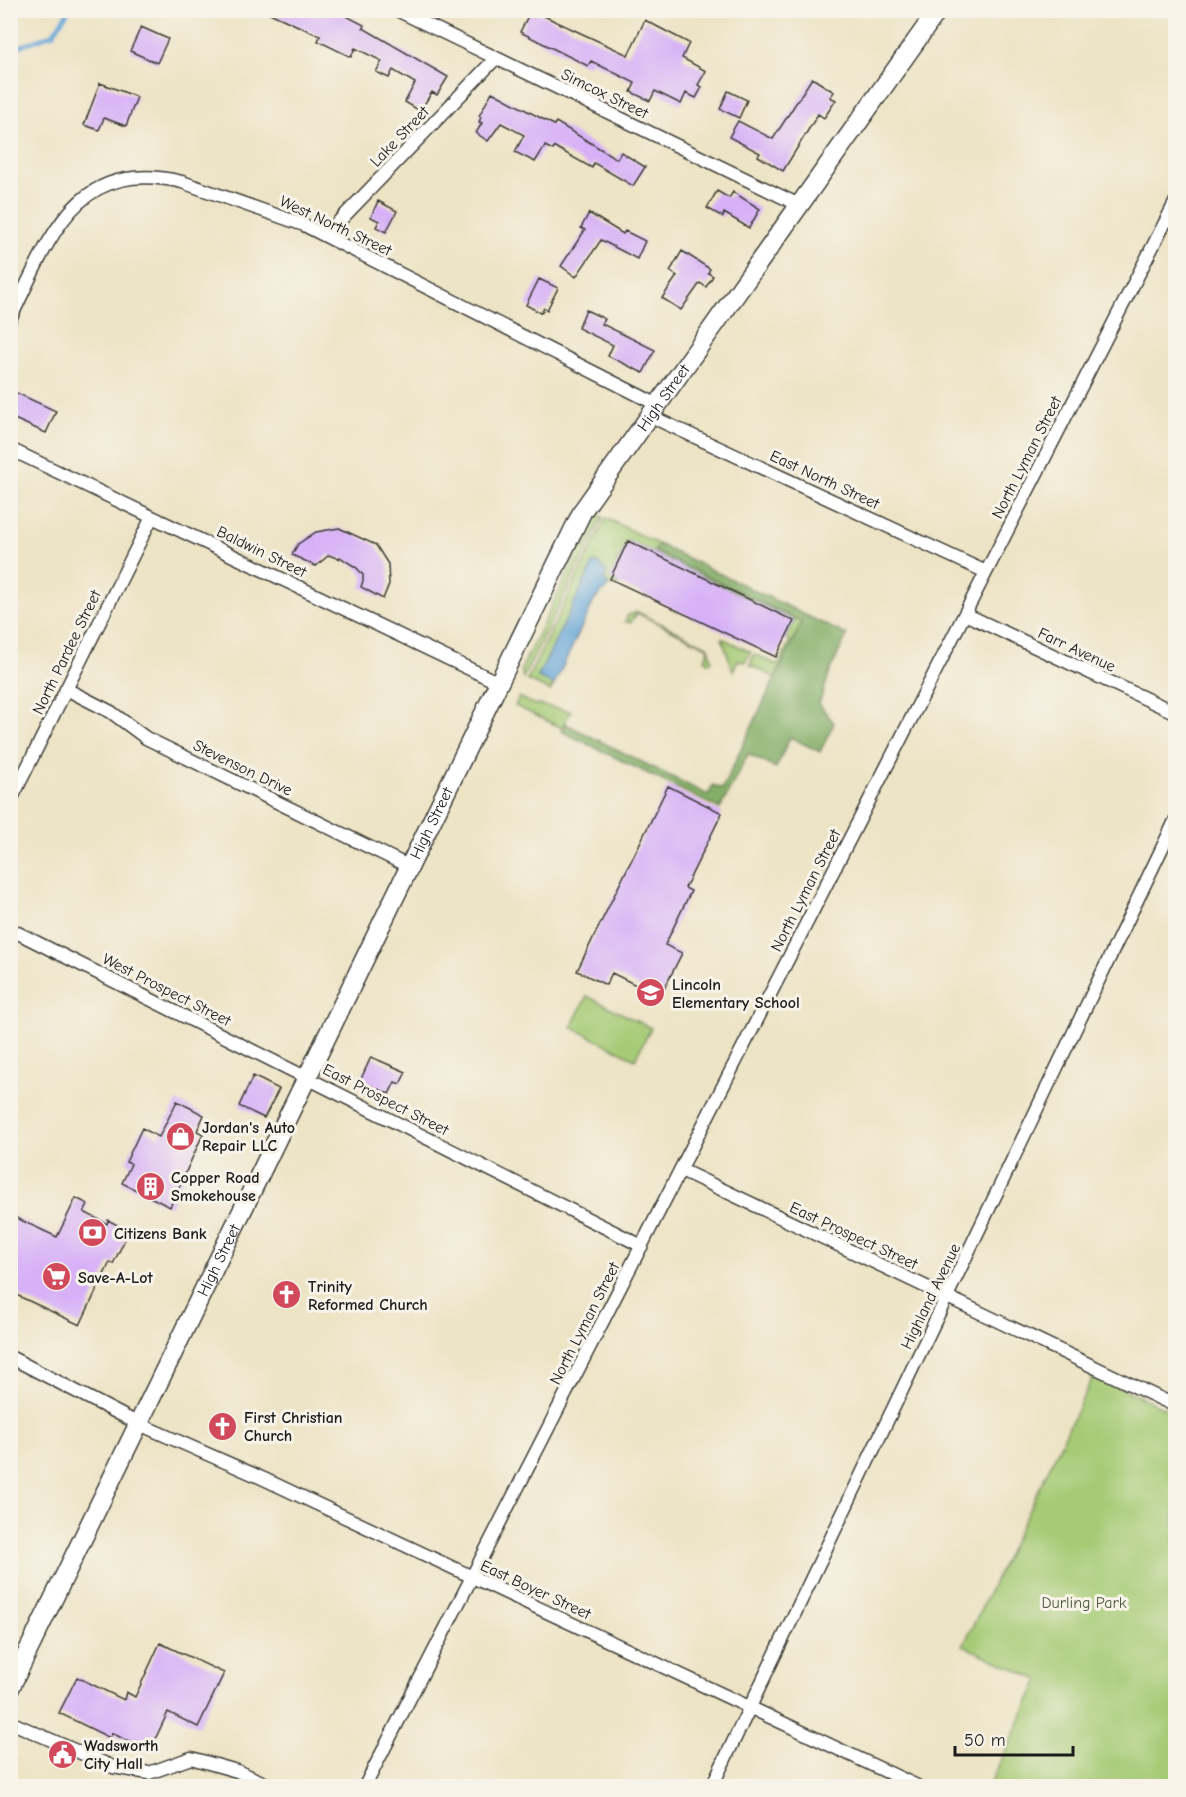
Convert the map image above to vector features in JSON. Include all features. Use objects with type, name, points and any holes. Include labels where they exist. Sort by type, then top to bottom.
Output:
[{"type":"main road","name":"High Street","points":[[10,1688],[584,510],[938,10]]},
{"type":"street","name":"Simcox Street","points":[[396,10],[800,205]]},
{"type":"street","name":"Lake Street","points":[[326,236],[496,58]]},
{"type":"street","name":"West North Street","points":[[10,319],[56,228],[69,212],[84,198],[102,187],[141,176],[162,177],[304,225],[654,411]]},
{"type":"street","name":"North Lyman Street","points":[[365,1786],[1176,201]]},
{"type":"street","name":"East North Street","points":[[654,411],[986,572]]},
{"type":"street","name":"Baldwin Street","points":[[10,449],[499,683]]},
{"type":"street","name":"North Pardee Street","points":[[10,802],[152,517]]},
{"type":"street","name":"Farr Avenue","points":[[965,614],[1176,713]]},
{"type":"street","name":"Stevenson Drive","points":[[66,689],[111,712],[146,738],[410,867]]},
{"type":"street","name":"Highland Avenue","points":[[712,1786],[1176,819]]},
{"type":"street","name":"West Prospect Street","points":[[10,929],[308,1077]]},
{"type":"street","name":"East Prospect Street","points":[[308,1077],[642,1246]]},
{"type":"street","name":"East Prospect Street","points":[[681,1170],[1176,1406]]},
{"type":"street","name":"East Boyer Street","points":[[10,1357],[139,1424],[264,1479],[917,1786]]},
{"type":"street","points":[[10,1722],[113,1767],[149,1773],[191,1758],[237,1771],[271,1786]]},
{"type":"green space","points":[[597,513],[603,517],[523,678],[521,669]]},
{"type":"green space","points":[[606,518],[658,544],[655,551],[802,622],[775,678],[750,665],[754,654],[778,665],[790,641],[786,638],[794,621],[628,541],[610,578],[618,583],[617,586],[609,585],[605,582],[604,577],[538,676],[554,685],[550,691],[527,680]]},
{"type":"green space","points":[[658,544],[847,635],[831,669],[819,704],[834,723],[820,752],[790,737],[776,768],[748,754],[720,809],[561,731],[564,723],[708,795],[713,785],[722,789],[802,622],[654,551]]},
{"type":"green space","points":[[637,612],[709,647],[712,661],[709,663],[705,660],[709,648],[637,613],[631,622],[625,622],[628,615]]},
{"type":"green space","points":[[722,638],[751,652],[745,662],[738,660],[733,671]]},
{"type":"green space","points":[[519,697],[533,704],[571,711],[562,728],[515,706]]},
{"type":"green space","points":[[587,996],[651,1028],[635,1059],[571,1027]]},
{"type":"green space","name":"Durling Park","points":[[1094,1375],[1175,1413],[1175,1786],[989,1786],[1039,1680],[963,1646]]},
{"type":"water","points":[[594,562],[607,572],[604,580],[609,585],[594,601],[554,685],[538,677]]},
{"type":"building","points":[[263,10],[335,10],[364,25],[363,28],[448,77],[437,95],[432,92],[420,111],[405,102],[415,83],[393,70],[389,78],[376,72],[382,61],[355,48],[351,57],[318,41],[320,36]]},
{"type":"building","points":[[531,10],[628,55],[645,20],[689,43],[682,58],[706,71],[698,85],[702,87],[696,98],[686,93],[681,104],[655,91],[650,101],[631,92],[635,83],[591,61],[588,66],[520,32]]},
{"type":"building","points":[[141,27],[168,39],[157,63],[130,51]]},
{"type":"building","points":[[812,78],[834,92],[830,97],[836,100],[824,118],[818,114],[783,171],[758,156],[760,153],[729,137],[738,121],[773,139]]},
{"type":"building","points":[[100,83],[137,97],[126,126],[104,118],[99,130],[84,125]]},
{"type":"building","points":[[728,91],[747,100],[739,118],[720,109]]},
{"type":"building","points":[[492,92],[554,125],[556,122],[617,159],[621,152],[645,167],[633,186],[594,163],[592,168],[555,147],[553,150],[545,146],[535,162],[515,152],[524,135],[501,123],[488,141],[476,133],[482,123],[479,122],[481,117],[479,116]]},
{"type":"building","points":[[717,191],[729,198],[733,192],[760,209],[749,228],[724,213],[723,217],[707,208]]},
{"type":"building","points":[[378,201],[397,211],[386,232],[376,227],[379,221],[371,217]]},
{"type":"building","points":[[589,213],[623,234],[625,231],[645,241],[637,259],[601,240],[576,277],[561,266],[585,230],[581,228]]},
{"type":"building","points":[[682,251],[710,269],[708,273],[713,276],[706,287],[700,283],[681,310],[662,298],[677,276],[670,271]]},
{"type":"building","points":[[539,279],[558,288],[547,310],[544,308],[541,313],[526,305]]},
{"type":"building","points":[[586,310],[605,319],[602,324],[655,350],[643,373],[608,356],[613,345],[578,328]]},
{"type":"building","points":[[10,390],[56,411],[46,433],[10,417]]},
{"type":"building","points":[[339,528],[376,545],[388,564],[389,584],[383,599],[361,587],[363,575],[357,568],[340,557],[339,559],[329,555],[316,566],[292,555],[298,544],[316,532]]},
{"type":"building","points":[[628,541],[794,621],[776,657],[610,579]]},
{"type":"building","points":[[668,786],[722,813],[685,888],[691,891],[665,945],[682,953],[660,997],[612,973],[606,985],[577,971]]},
{"type":"building","points":[[371,1057],[406,1072],[400,1084],[395,1082],[389,1094],[360,1081]]},
{"type":"building","points":[[253,1076],[279,1089],[264,1118],[239,1106]]},
{"type":"building","points":[[177,1101],[204,1115],[197,1131],[203,1134],[170,1207],[122,1183],[131,1164],[126,1162],[142,1128],[159,1137]]},
{"type":"building","name":"Save-A-Lot","points":[[76,1198],[88,1204],[84,1212],[107,1224],[108,1220],[129,1231],[113,1264],[110,1262],[80,1325],[10,1292],[10,1215],[57,1237]]},
{"type":"building","points":[[160,1643],[224,1673],[198,1727],[168,1712],[149,1752],[112,1733],[110,1738],[59,1713],[77,1677],[124,1700],[126,1692],[135,1697]]},
{"type":"waterway","points":[[10,50],[53,34],[69,10]]},
{"type":"place","name":"Lincoln Elementary School","points":[[651,993]]},
{"type":"place","name":"Jordan's Auto Repair LLC","points":[[181,1136]]},
{"type":"place","name":"Copper Road Smokehouse","points":[[150,1186]]},
{"type":"place","name":"Citizens Bank","points":[[93,1233]]},
{"type":"place","name":"Save-A-Lot","points":[[57,1277]]},
{"type":"place","name":"Trinity Reformed Church","points":[[287,1295]]},
{"type":"place","name":"First Christian Church","points":[[223,1426]]},
{"type":"place","name":"Wadsworth City Hall","points":[[63,1754]]}]
